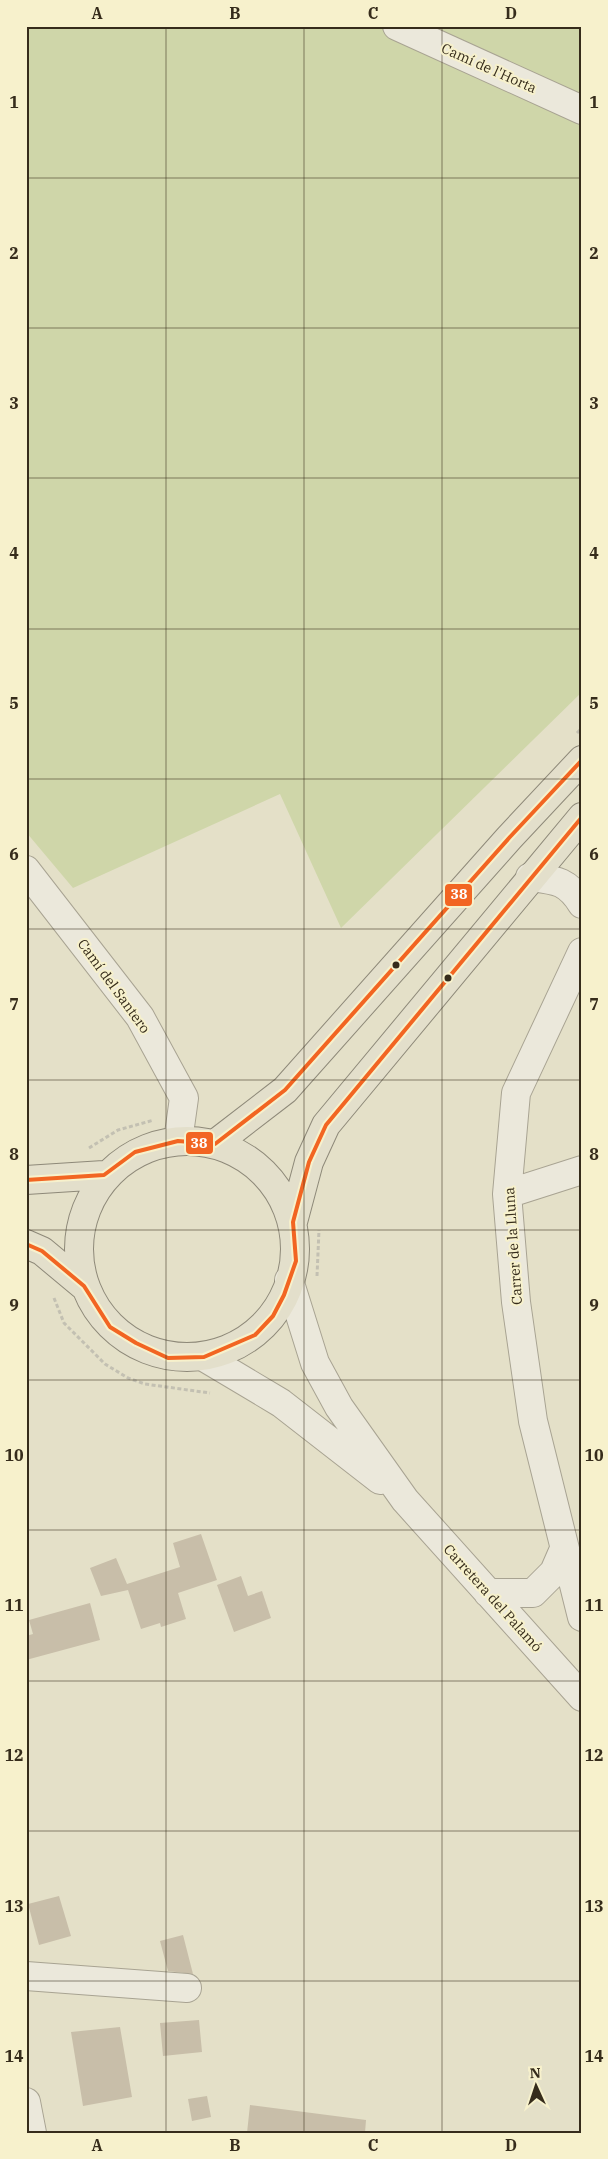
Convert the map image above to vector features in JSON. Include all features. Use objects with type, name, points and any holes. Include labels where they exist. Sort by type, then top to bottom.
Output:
[{"type":"main road","points":[[215,1144],[285,1090],[509,838],[579,748]]},
{"type":"main road","points":[[26,1244],[42,1251],[84,1286],[110,1327],[136,1343],[168,1358],[204,1357],[255,1335],[273,1316],[296,1261],[293,1222],[309,1162],[326,1125],[530,877],[581,826]]},
{"type":"main road","points":[[84,1286],[80,1256],[83,1228],[90,1201],[104,1175],[135,1152],[178,1141],[215,1144],[262,1173],[281,1197],[293,1222]]},
{"type":"main road","points":[[26,1180],[104,1175]]},
{"type":"street","name":"Camí de l'Horta","points":[[397,26],[582,110]]},
{"type":"street","name":"Camí del Santero","points":[[26,870],[140,1017],[184,1098],[178,1141]]},
{"type":"street","points":[[530,877],[558,880],[574,891],[582,904]]},
{"type":"street","name":"Carrer de la Lluna","points":[[582,952],[516,1093],[507,1194],[516,1302],[533,1421],[582,1617]]},
{"type":"street","points":[[507,1194],[582,1170]]},
{"type":"street","name":"Carretera del Palamó","points":[[289,1280],[320,1372],[339,1407],[405,1500],[582,1697]]},
{"type":"street","name":"Carretera del Palamó","points":[[204,1357],[281,1403],[405,1500]]},
{"type":"street","points":[[488,1593],[533,1593],[554,1572],[564,1549]]},
{"type":"street","points":[[26,1976],[187,1988]]},
{"type":"street","points":[[26,2102],[32,2133]]},
{"type":"path","points":[[579,748],[582,728]]},
{"type":"path","points":[[87,1149],[118,1130],[171,1114],[182,1113]]},
{"type":"path","points":[[317,1286],[320,1226]]},
{"type":"path","points":[[49,1293],[56,1300],[64,1323],[105,1364],[128,1378],[145,1384],[216,1394]]},
{"type":"green space","points":[[26,26],[582,26],[582,692],[341,928],[280,794],[73,888],[26,832]]},
{"type":"building","points":[[201,1534],[217,1580],[178,1593],[186,1619],[161,1627],[160,1623],[141,1629],[128,1590],[101,1596],[90,1568],[116,1558],[127,1584],[180,1567],[173,1543]]},
{"type":"building","points":[[241,1576],[248,1596],[262,1591],[271,1618],[234,1632],[217,1585]]},
{"type":"building","points":[[90,1603],[100,1640],[26,1660],[26,1636],[33,1634],[29,1620]]},
{"type":"building","points":[[59,1896],[71,1936],[39,1945],[28,1904]]},
{"type":"building","points":[[183,1935],[193,1974],[168,1971],[160,1941]]},
{"type":"building","points":[[199,2020],[202,2052],[163,2056],[160,2023]]},
{"type":"building","points":[[120,2027],[132,2097],[83,2106],[71,2032]]},
{"type":"building","points":[[207,2096],[211,2117],[192,2121],[188,2099]]},
{"type":"building","points":[[250,2105],[366,2120],[365,2133],[247,2133]]},
{"type":"transit line","name":"38","points":[[26,1180],[104,1175],[135,1152],[178,1141],[215,1144],[285,1090],[509,838],[582,760]]},
{"type":"transit line","name":"38","points":[[26,1244],[42,1251],[84,1286],[110,1327],[136,1343],[168,1358],[204,1357],[255,1335],[273,1316],[284,1295],[296,1261],[293,1222],[309,1162],[326,1125],[582,817]]}]
